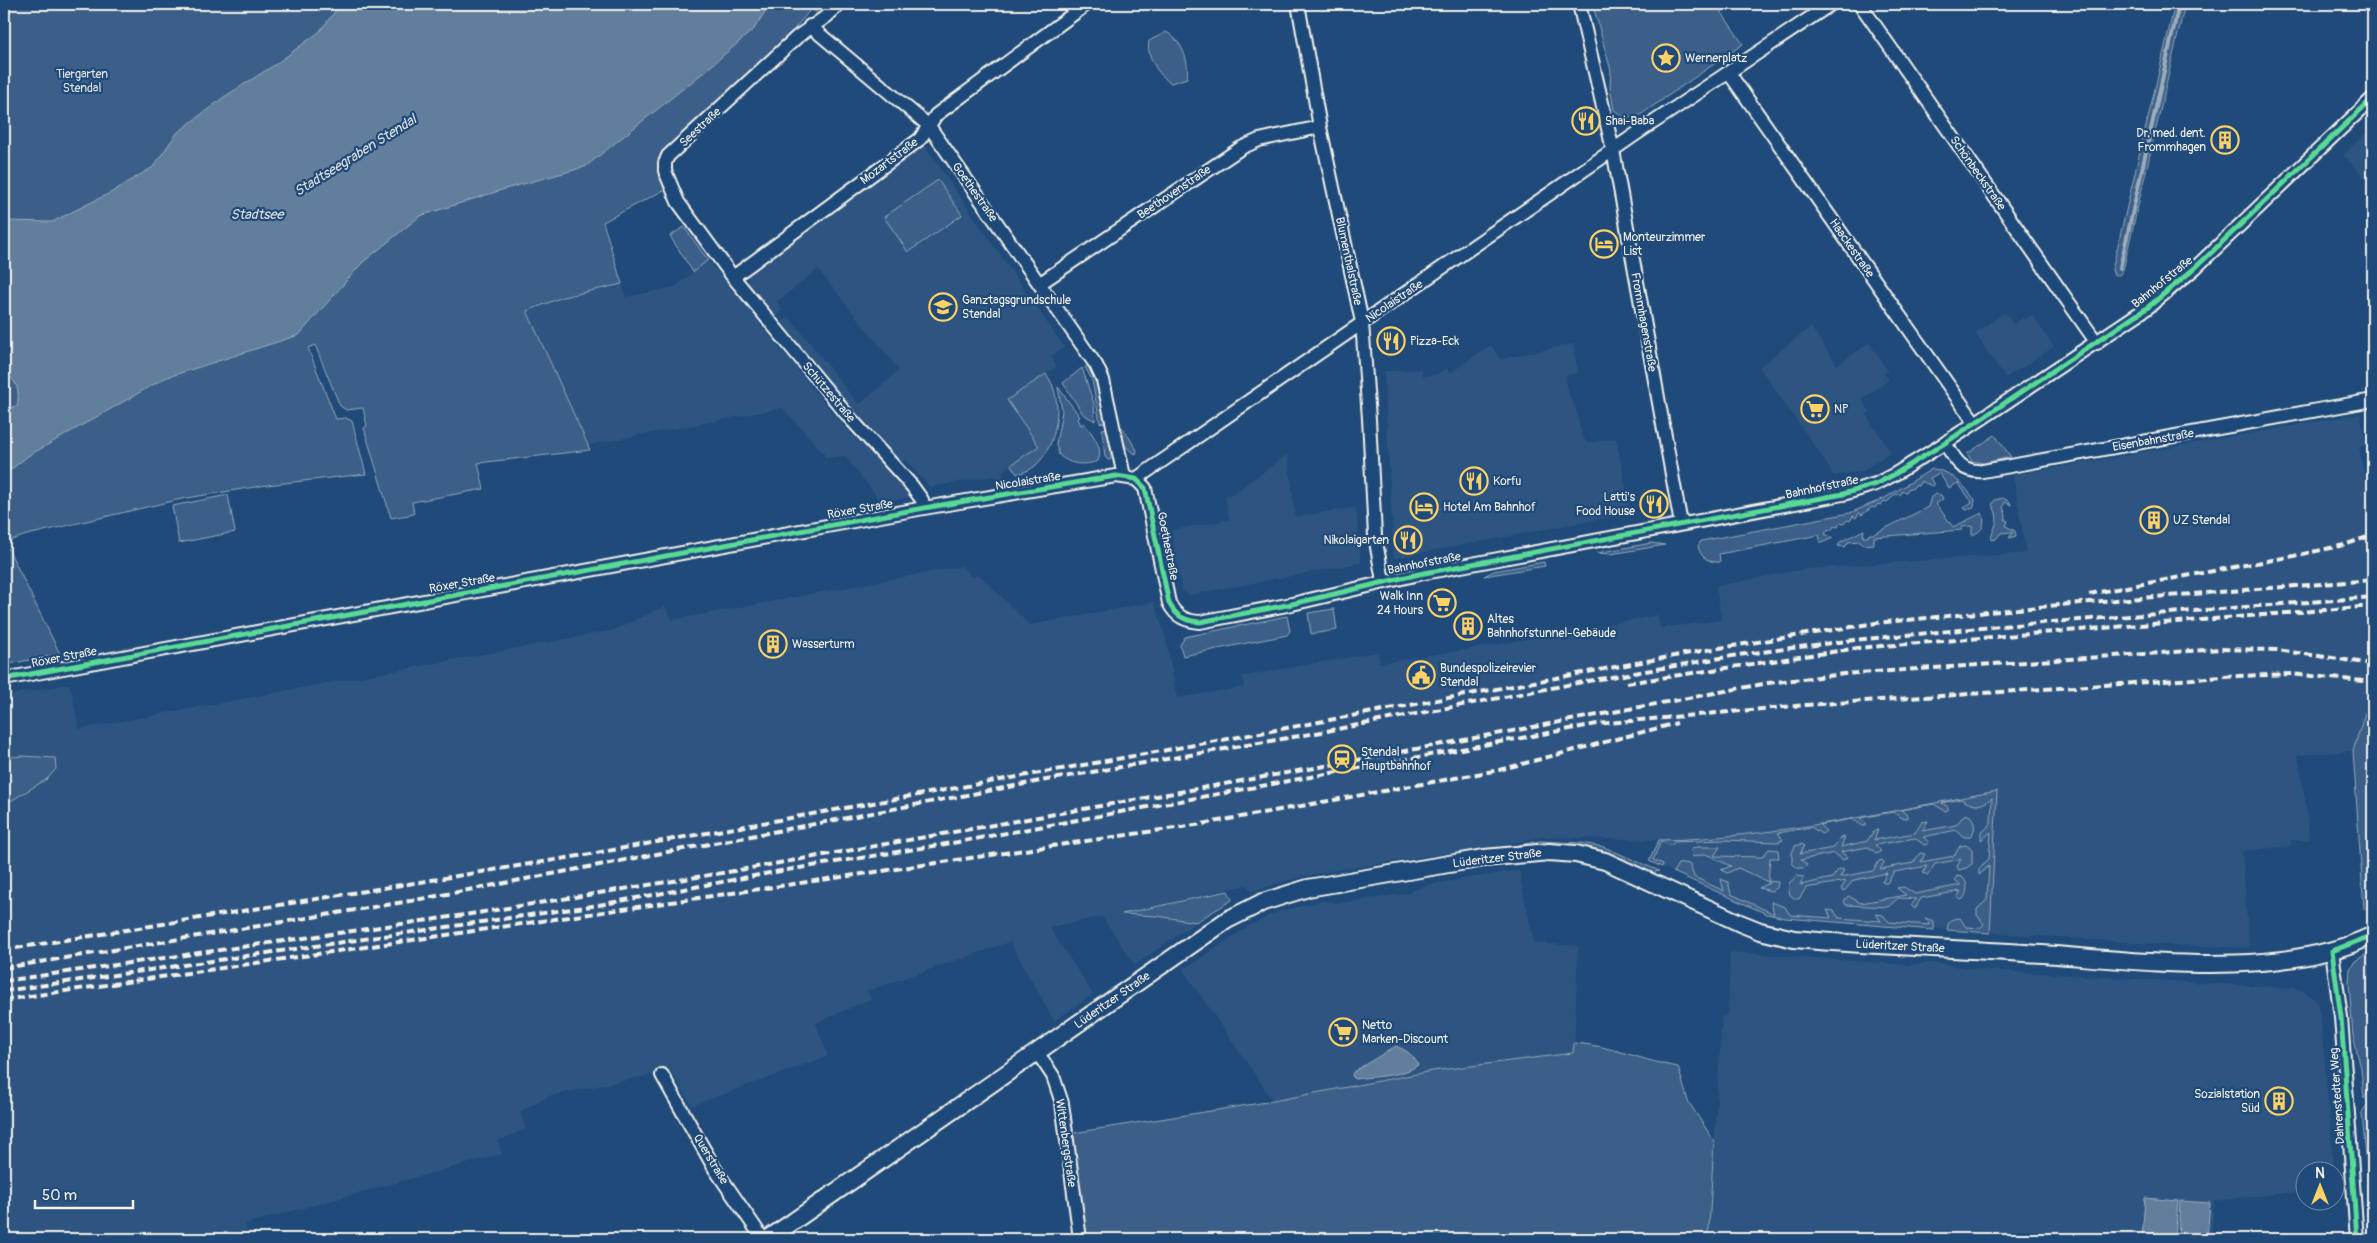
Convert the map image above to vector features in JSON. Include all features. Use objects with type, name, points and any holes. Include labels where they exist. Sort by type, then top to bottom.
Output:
[{"type":"main road","name":"Lüderitzer Straße","points":[[768,1239],[1227,920],[1263,902],[1308,888],[1534,852],[1576,854],[1605,861],[1760,931],[1794,939],[2201,962],[2289,960],[2332,951],[2373,935]]},
{"type":"street","name":"Seestraße","points":[[733,277],[678,202],[665,171],[665,163],[668,156],[810,26],[827,16],[839,4]]},
{"type":"street","name":"Mozartstraße","points":[[733,277],[920,139],[936,115],[1087,4]]},
{"type":"street","name":"Blumenthalstraße","points":[[1298,4],[1320,127],[1362,322],[1369,419],[1374,536],[1383,582]]},
{"type":"street","name":"Frommhagenstraße","points":[[1579,4],[1613,150],[1681,524]]},
{"type":"street","name":"Nicolaistraße","points":[[924,508],[1130,477],[1830,4]]},
{"type":"street","name":"Schönbeckstraße","points":[[1860,4],[2097,343]]},
{"type":"street","name":"Goethestraße","points":[[810,26],[929,126],[1100,372],[1130,477],[1142,484],[1149,501],[1170,603],[1173,611],[1181,617]]},
{"type":"street","name":"Haackestraße","points":[[1729,73],[1975,423]]},
{"type":"street","name":"Bahnhofstraße","points":[[1181,617],[1188,621],[1207,621],[1292,604],[1383,582],[1862,489],[1885,480],[1945,443],[2147,308],[2196,268],[2373,98]]},
{"type":"street","name":"Beethovenstraße","points":[[1039,284],[1242,148],[1259,140],[1320,127]]},
{"type":"street","name":"Schützestraße","points":[[733,277],[849,416],[912,486],[922,500],[924,508]]},
{"type":"street","name":"Eisenbahnstraße","points":[[1945,443],[1962,468],[1970,471],[1983,471],[2373,400]]},
{"type":"street","name":"Röxer Straße","points":[[4,679],[924,508]]},
{"type":"street","name":"Dahrenstedter Weg","points":[[2332,951],[2341,1017],[2357,1239]]},
{"type":"street","name":"Wittenbergstraße","points":[[1037,1052],[1053,1076],[1062,1103],[1080,1239]]},
{"type":"street","name":"Querstraße","points":[[662,1075],[715,1169],[763,1239]]},
{"type":"shaded area","points":[[2370,129],[2373,133],[2373,187],[2343,155]]},
{"type":"shaded area","name":"Ganztagsgrundschule Stendal","points":[[923,143],[1064,347],[1051,356],[1057,366],[1046,374],[1054,387],[1056,400],[1054,433],[1049,447],[1042,459],[1029,471],[1017,474],[1010,465],[1002,471],[1004,479],[999,480],[994,476],[930,487],[905,460],[900,464],[861,425],[778,325],[789,317],[859,405],[899,370],[818,269],[777,302],[783,310],[772,318],[748,285],[748,276]]},
{"type":"shaded area","points":[[708,260],[834,415],[912,497],[881,502],[845,456],[825,458],[824,454],[783,408],[588,445],[527,311],[563,297],[622,284],[626,297],[675,287]]},
{"type":"shaded area","points":[[2005,312],[2013,324],[2032,315],[2054,347],[2005,378],[1975,333]]},
{"type":"shaded area","points":[[1811,327],[1837,365],[1869,343],[1888,371],[1884,374],[1889,380],[1862,399],[1870,412],[1866,415],[1891,452],[1862,471],[1834,476],[1759,367]]},
{"type":"shaded area","points":[[1573,344],[1578,373],[1565,376],[1569,395],[1576,408],[1582,436],[1587,443],[1616,438],[1631,513],[1394,558],[1384,371],[1422,369],[1422,376],[1436,375],[1446,368],[1450,373],[1491,345],[1500,359]]},
{"type":"shaded area","points":[[2360,414],[2366,445],[2359,447],[2367,486],[2373,485],[2373,712],[2365,713],[2353,751],[2298,755],[2307,812],[2309,840],[2291,840],[2291,846],[2242,851],[2249,948],[2167,945],[1785,918],[1767,914],[1649,861],[1658,840],[1541,837],[1515,843],[1325,872],[1285,881],[1252,892],[1247,885],[1125,913],[1179,918],[1196,922],[1135,965],[1102,917],[1049,927],[1093,994],[1054,1021],[1010,942],[867,991],[871,999],[816,1023],[828,1056],[692,1106],[671,1071],[549,1096],[520,1111],[526,1129],[498,1141],[502,1154],[245,1224],[249,1239],[4,1239],[4,696],[70,684],[79,729],[614,630],[665,606],[672,620],[962,566],[972,577],[979,575],[1030,625],[1154,602],[1165,635],[1177,698],[1244,687],[1243,676],[1378,652],[1380,663],[1489,646],[1658,615],[1660,628],[1721,620],[1716,586],[1805,569],[2026,553],[2013,475]]},
{"type":"shaded area","points":[[1288,454],[1295,517],[1356,507],[1361,563],[1189,595],[1182,590],[1171,530],[1229,520],[1225,495],[1238,493],[1237,491]]},
{"type":"shaded area","points":[[1519,870],[1534,943],[1578,946],[1574,1053],[1432,1071],[1273,1101],[1183,970],[1247,927],[1277,912],[1322,901],[1338,903],[1411,893],[1411,891],[1427,885]]},
{"type":"shaded area","points":[[1730,952],[1909,965],[1931,963],[1985,970],[2294,988],[2303,991],[2313,998],[2318,1006],[2321,1020],[2333,1160],[2294,1160],[2294,1192],[2214,1201],[2211,1239],[1705,1239],[1709,1229],[1722,1016],[1728,1015]]},
{"type":"green space","name":"Tiergarten Stendal","points":[[4,4],[831,4],[820,15],[811,9],[782,44],[661,155],[658,165],[664,190],[603,222],[622,284],[563,297],[527,311],[590,450],[478,463],[484,489],[412,502],[414,514],[391,518],[364,428],[367,426],[363,408],[346,410],[340,406],[315,345],[308,348],[336,419],[346,418],[352,421],[366,474],[267,485],[181,499],[27,535],[5,542],[60,654],[4,665]]},
{"type":"green space","name":"Wernerplatz","points":[[1601,4],[1716,4],[1743,44],[1636,118],[1624,117],[1614,110],[1610,87],[1611,71],[1594,9]]},
{"type":"green space","points":[[2175,4],[2185,4],[2123,270],[2119,275],[2114,275],[2112,270]]},
{"type":"green space","points":[[1166,32],[1180,45],[1186,58],[1188,71],[1187,78],[1171,83],[1166,80],[1154,65],[1149,53],[1149,41]]},
{"type":"green space","points":[[938,180],[962,215],[908,252],[884,217]]},
{"type":"green space","points":[[684,227],[708,260],[693,272],[670,236]]},
{"type":"green space","points":[[1088,365],[1097,381],[1108,421],[1100,423],[1092,380],[1085,367]]},
{"type":"green space","points":[[1082,368],[1094,404],[1095,421],[1083,414],[1063,383]]},
{"type":"green space","points":[[1046,374],[1056,396],[1057,408],[1054,434],[1049,447],[1035,466],[1017,474],[1011,465],[1039,446],[1007,400]]},
{"type":"green space","points":[[1058,387],[1080,417],[1078,419],[1081,425],[1084,423],[1096,441],[1099,451],[1098,461],[1088,464],[1077,464],[1059,455],[1056,444],[1062,411]]},
{"type":"green space","points":[[1119,426],[1123,428],[1137,450],[1136,454],[1129,450],[1124,443]]},
{"type":"green space","points":[[1110,428],[1111,459],[1108,460],[1105,457],[1102,429]]},
{"type":"green space","points":[[1995,435],[2011,457],[1983,463],[1972,461],[1967,454]]},
{"type":"green space","points":[[1932,469],[1945,472],[1962,484],[1975,500],[1974,507],[1966,510],[1964,508],[1972,502],[1958,483],[1949,488],[1939,473],[1930,478],[1934,485],[1932,486],[1921,481],[1918,486],[1915,485],[1912,489],[1909,488],[1906,492],[1903,491],[1900,495],[1896,494],[1887,502],[1884,501],[1881,505],[1878,504],[1875,508],[1872,507],[1862,515],[1859,513],[1856,518],[1853,516],[1850,521],[1847,520],[1844,524],[1840,523],[1838,527],[1834,526],[1831,531],[1828,529],[1825,534],[1833,538],[1821,543],[1819,535],[1719,554],[1720,562],[1706,558],[1699,550],[1698,546],[1701,541],[1850,513],[1885,498]]},
{"type":"green space","points":[[1936,494],[1941,495],[1943,499],[1936,504],[1953,527],[1982,513],[1983,527],[1979,532],[1972,535],[1972,526],[1962,527],[1962,530],[1874,537],[1874,544],[1863,545],[1859,541],[1848,542],[1845,547],[1838,546],[1840,542],[1864,530],[1863,537],[1868,537],[1869,534],[1874,534],[1928,507],[1931,497]]},
{"type":"green space","points":[[228,495],[235,532],[179,543],[172,506]]},
{"type":"green space","points":[[2003,498],[2010,502],[2011,505],[2005,502],[2003,507],[2006,515],[2005,520],[2008,521],[2006,526],[2015,531],[2016,536],[2009,538],[2013,532],[2001,533],[1996,539],[1991,540],[1997,520],[1992,504],[1995,500]]},
{"type":"green space","points":[[1651,543],[1665,545],[1611,554],[1597,553]]},
{"type":"green space","points":[[1544,562],[1545,566],[1484,576],[1494,571]]},
{"type":"green space","points":[[1334,609],[1337,630],[1311,634],[1308,613]]},
{"type":"green space","points":[[1287,616],[1290,631],[1287,635],[1183,656],[1180,645],[1185,637]]},
{"type":"green space","points":[[2373,712],[2373,904],[2364,910],[2353,751],[2365,713]]},
{"type":"green space","points":[[22,756],[55,758],[56,769],[47,779],[4,805],[4,758]]},
{"type":"green space","points":[[1997,791],[1990,933],[1947,930],[1950,921],[1957,918],[1960,918],[1966,927],[1980,928],[1984,924],[1977,915],[1977,909],[1987,900],[1989,866],[1979,875],[1979,868],[1989,859],[1991,832],[1981,840],[1981,833],[1991,824],[1992,798],[1977,805],[1961,799],[1942,803],[1948,807],[1948,810],[1945,811],[1934,804],[1901,810],[1907,815],[1907,818],[1904,819],[1893,812],[1860,818],[1866,823],[1866,826],[1852,819],[1819,825],[1826,831],[1822,834],[1811,827],[1778,833],[1783,840],[1777,842],[1723,840],[1674,842],[1671,846],[1661,841],[1653,860],[1663,864],[1662,867],[1649,861],[1659,840],[1744,834],[1829,823]]},
{"type":"green space","points":[[1965,814],[1972,818],[1974,824],[1973,833],[1969,837],[1964,837],[1956,830],[1923,837],[1929,842],[1924,845],[1915,838],[1875,845],[1881,851],[1877,854],[1868,847],[1841,852],[1847,857],[1843,860],[1834,853],[1801,860],[1807,865],[1804,868],[1797,868],[1792,863],[1792,853],[1795,846],[1802,844],[1804,846],[1800,854],[1833,848],[1840,838],[1845,837],[1841,847],[1867,841],[1874,831],[1878,830],[1874,840],[1915,833],[1922,822],[1928,821],[1922,831],[1956,825]]},
{"type":"green space","points":[[1540,841],[1581,843],[1604,847],[1659,871],[1652,873],[1610,854],[1589,848],[1566,845],[1519,845]]},
{"type":"green space","points":[[1966,845],[1972,850],[1972,864],[1959,870],[1957,867],[1961,859],[1935,864],[1928,875],[1923,873],[1927,866],[1894,872],[1887,883],[1882,882],[1887,873],[1854,880],[1844,891],[1841,889],[1846,881],[1806,888],[1799,899],[1793,898],[1789,892],[1789,883],[1797,876],[1804,877],[1800,885],[1832,878],[1839,869],[1844,870],[1840,877],[1873,871],[1879,861],[1882,860],[1884,863],[1880,869],[1913,863],[1920,853],[1925,854],[1921,862],[1954,856],[1960,846]]},
{"type":"green space","points":[[1696,847],[1720,847],[1714,856],[1762,857],[1769,849],[1778,850],[1779,858],[1770,858],[1768,881],[1778,882],[1777,888],[1771,891],[1759,888],[1770,883],[1738,868],[1727,873],[1721,870],[1731,866],[1706,854],[1692,857],[1691,850]]},
{"type":"green space","points":[[1686,863],[1690,865],[1694,877],[1724,891],[1721,879],[1728,882],[1731,894],[1774,914],[1771,902],[1785,907],[1790,915],[1831,918],[1827,910],[1834,911],[1839,918],[1881,921],[1876,914],[1883,915],[1889,922],[1930,925],[1925,918],[1934,921],[1934,930],[1785,918],[1767,914],[1673,872],[1678,864]]},
{"type":"green space","points":[[1957,876],[1962,877],[1967,885],[1966,895],[1962,900],[1957,898],[1961,891],[1921,898],[1915,909],[1911,905],[1917,899],[1898,898],[1888,907],[1846,905],[1844,901],[1848,896],[1861,903],[1906,895],[1897,888],[1904,887],[1915,894],[1961,885],[1955,880]]},
{"type":"green space","points":[[1228,891],[1232,900],[1196,922],[1157,916],[1122,914]]},
{"type":"green space","points":[[2373,950],[2371,1076],[2364,1099],[2361,1068],[2353,1036],[2349,983],[2350,969],[2355,961]]},
{"type":"green space","points":[[1574,1043],[1601,1047],[1678,1067],[1688,1101],[1714,1141],[1709,1229],[1705,1239],[1086,1239],[1073,1133],[1273,1101],[1432,1071],[1573,1053]]},
{"type":"green space","points":[[2373,1096],[2373,1179],[2368,1179],[2362,1114]]},
{"type":"water","name":"Stadtsee","points":[[341,4],[770,4],[754,29],[704,72],[585,167],[505,189],[420,216],[362,263],[299,335],[165,378],[28,456],[4,475],[4,409],[17,406],[18,396],[15,383],[4,374],[4,221],[52,222],[110,193],[153,167],[177,133],[224,97],[276,64],[319,32]]},
{"type":"water","points":[[1396,1046],[1409,1053],[1418,1065],[1404,1072],[1388,1075],[1355,1079],[1352,1076],[1353,1072]]},
{"type":"water","points":[[2145,1198],[2178,1201],[2175,1239],[2142,1239]]},
{"type":"water","points":[[2180,1201],[2210,1203],[2207,1239],[2178,1239]]},
{"type":"waterway","points":[[2120,268],[2179,4]]},
{"type":"railway","points":[[2089,594],[2294,556],[2344,545],[2373,535]]},
{"type":"railway","points":[[4,950],[585,855],[1701,651],[1876,623],[2090,602],[2373,580]]},
{"type":"railway","points":[[4,968],[410,901],[1035,782],[1316,733],[1588,681],[1738,655],[1854,640],[2002,626],[2373,597]]},
{"type":"railway","points":[[1627,683],[1858,648],[2373,606]]},
{"type":"railway","points":[[4,981],[471,914],[734,871],[1320,767],[1768,683],[1844,674],[2220,649],[2277,650],[2373,664]]},
{"type":"railway","points":[[4,991],[599,905],[775,872],[958,842],[1597,724],[1806,705],[2238,676],[2291,674],[2373,682]]},
{"type":"railway","points":[[4,1000],[1202,824],[1499,770],[1677,723]]},
{"type":"cycle path","points":[[4,679],[924,508],[1116,476],[1136,479],[1145,488],[1169,603],[1175,612],[1182,617],[1190,621],[1200,622],[1292,604],[1419,574],[1843,494],[1876,484],[1895,474],[1945,443],[2147,308],[2195,268],[2373,98]]},
{"type":"cycle path","points":[[2357,1239],[2341,1017],[2332,951],[2373,935]]},
{"type":"place","name":"Wernerplatz","points":[[1666,58]]},
{"type":"place","name":"Shai-Baba","points":[[1586,121]]},
{"type":"place","name":"Dr. med. dent. Frommhagen","points":[[2225,140]]},
{"type":"place","name":"Monteurzimmer List","points":[[1604,244]]},
{"type":"place","name":"Ganztagsgrundschule Stendal","points":[[943,307]]},
{"type":"place","name":"Pizza-Eck","points":[[1391,341]]},
{"type":"place","name":"NP","points":[[1815,409]]},
{"type":"place","name":"Korfu","points":[[1474,481]]},
{"type":"place","name":"Latti's Food House","points":[[1654,504]]},
{"type":"place","name":"Hotel Am Bahnhof","points":[[1424,507]]},
{"type":"place","name":"UZ Stendal","points":[[2154,520]]},
{"type":"place","name":"Nikolaigarten","points":[[1408,540]]},
{"type":"place","name":"Walk Inn 24 Hours","points":[[1442,603]]},
{"type":"place","name":"Altes Bahnhofstunnel-Gebäude","points":[[1468,626]]},
{"type":"place","name":"Wasserturm","points":[[773,644]]},
{"type":"place","name":"Bundespolizeirevier Stendal","points":[[1421,675]]},
{"type":"place","name":"Stendal Hauptbahnhof","points":[[1342,759]]},
{"type":"place","name":"Netto Marken-Discount","points":[[1343,1032]]},
{"type":"place","name":"Sozialstation Süd","points":[[2279,1101]]},
{"type":"water label","name":"Stadtseegraben Stendal","points":[[355,155]]}]
